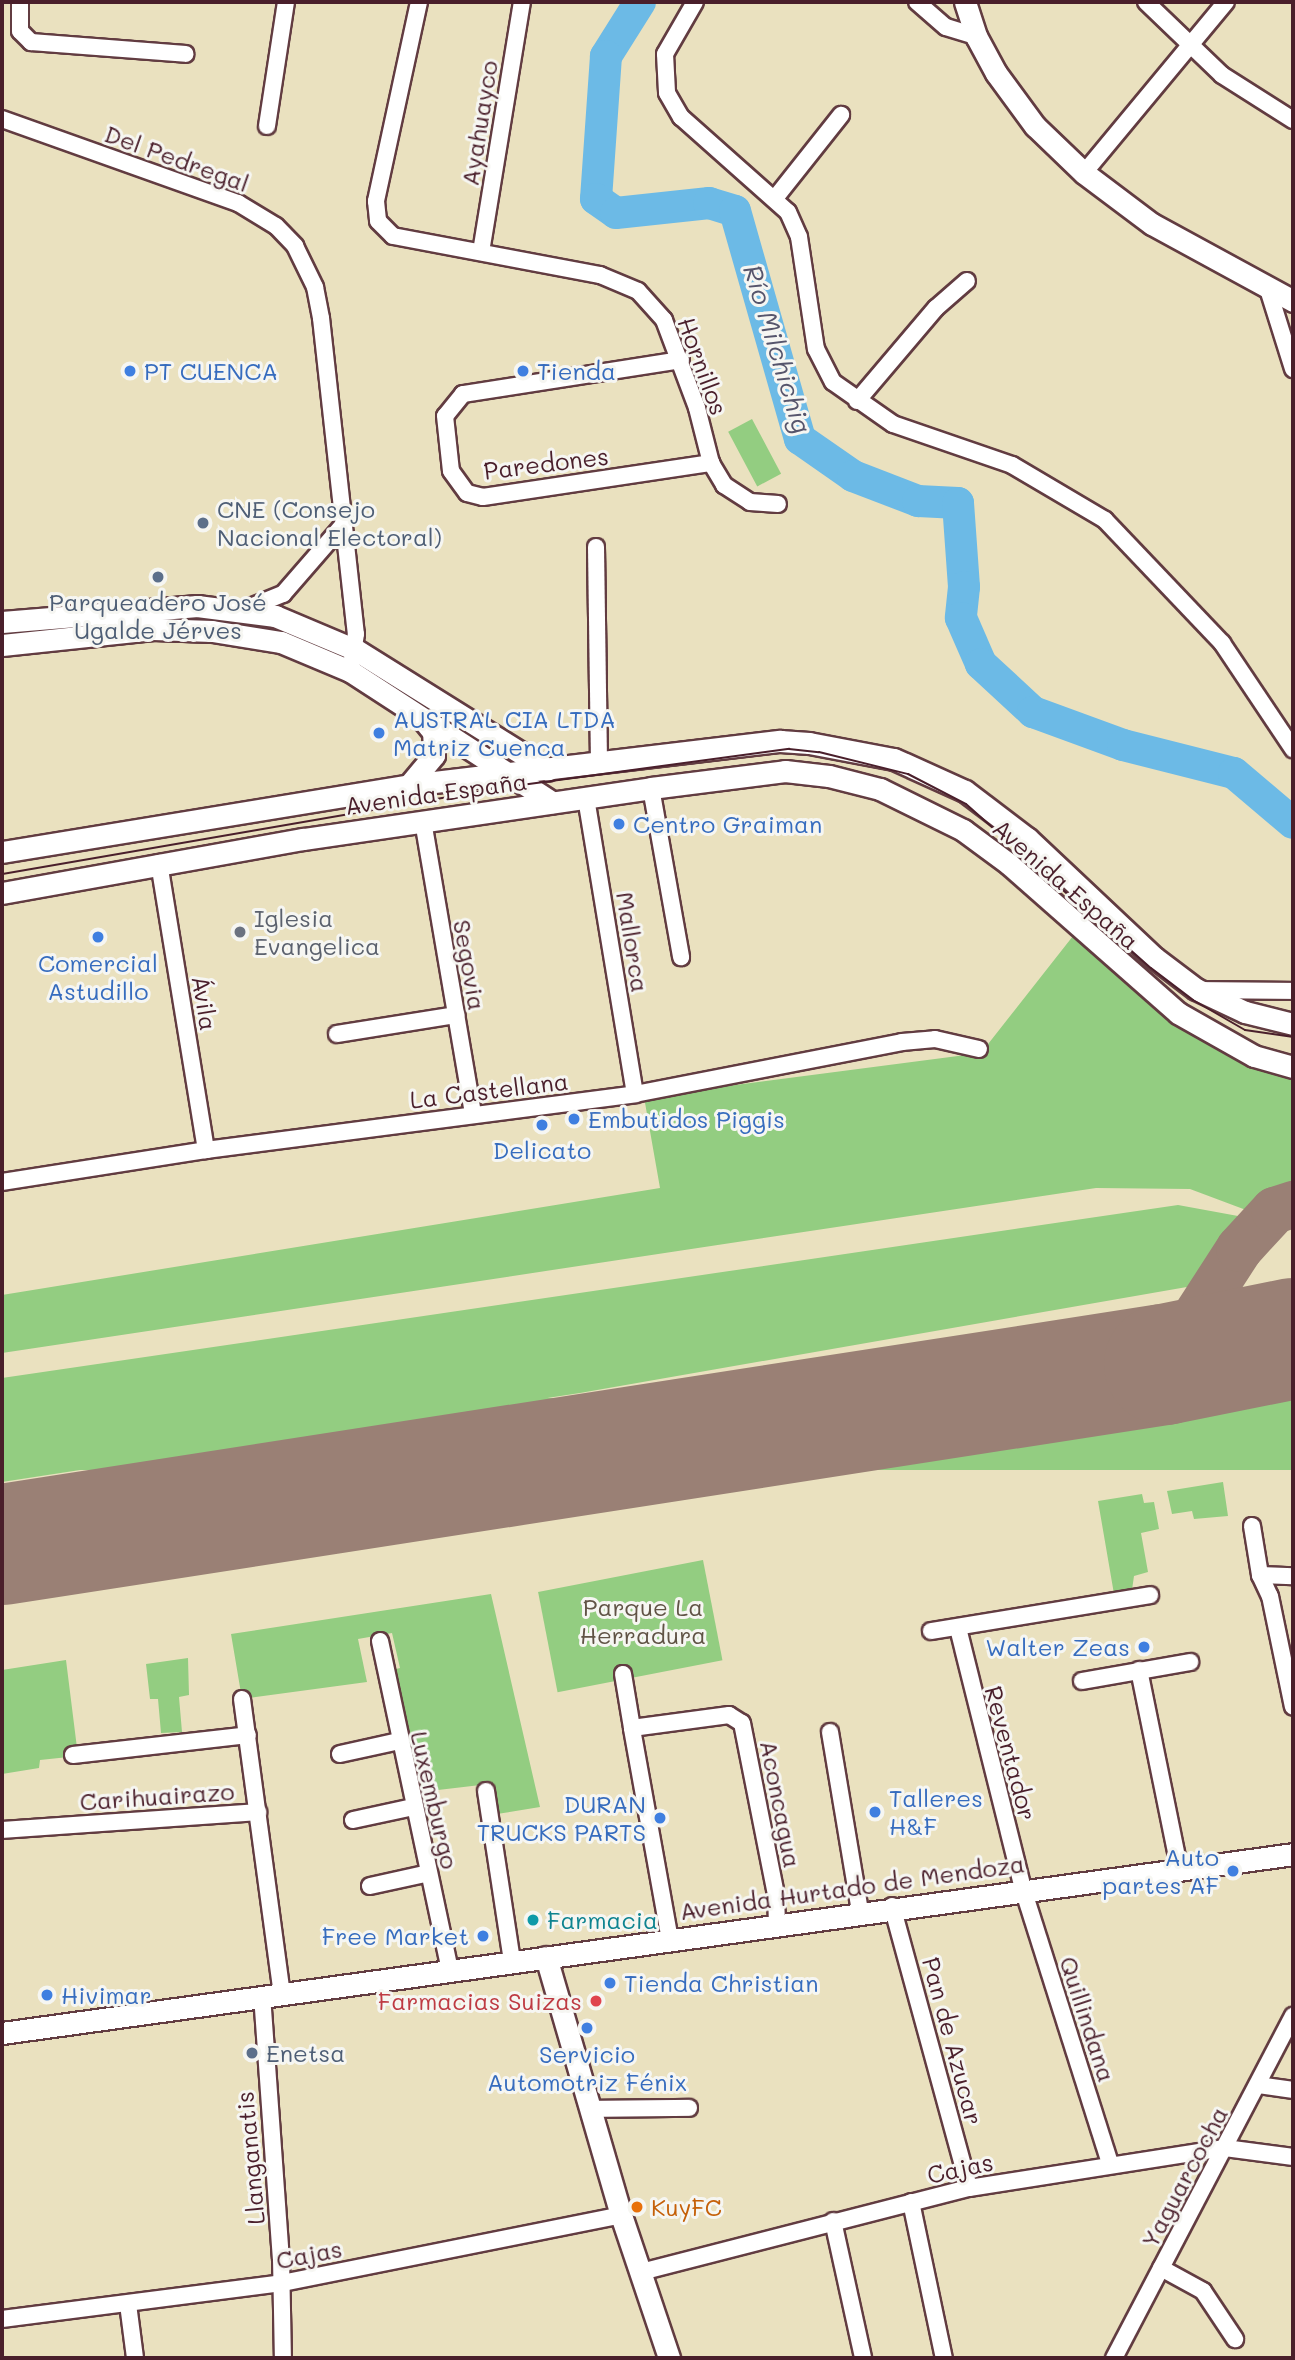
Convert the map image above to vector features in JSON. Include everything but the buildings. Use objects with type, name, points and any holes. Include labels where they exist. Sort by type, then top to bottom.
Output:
[{"type":"main road","points":[[965,2],[976,37],[996,74],[1035,126],[1084,173],[1152,224],[1293,301]]},
{"type":"main road","points":[[2,622],[152,608],[241,609],[295,622],[356,650],[550,771]]},
{"type":"main road","points":[[2,645],[153,629],[212,631],[281,642],[350,671],[552,802]]},
{"type":"main road","points":[[409,785],[433,755],[433,732],[421,717]]},
{"type":"main road","name":"Avenida España","points":[[2,852],[409,785],[550,771],[780,741],[837,747],[915,766],[1000,815],[1196,989],[1245,1012],[1293,1024]]},
{"type":"main road","name":"Avenida España","points":[[2,893],[159,863],[552,802],[785,772],[829,776],[880,789],[963,830],[1000,858],[1178,1013],[1254,1056],[1293,1067]]},
{"type":"main road","name":"Avenida Hurtado de Mendoza","points":[[2,2033],[449,1967],[546,1957],[892,1906],[1293,1854]]},
{"type":"main road","points":[[546,1957],[621,2215],[669,2358]]},
{"type":"street","points":[[20,2],[20,31],[31,42],[186,54]]},
{"type":"street","points":[[267,126],[286,2]]},
{"type":"street","name":"Hornillos","points":[[419,2],[376,201],[378,221],[393,236],[600,275],[638,290],[664,320],[681,360],[711,463],[736,495],[750,502],[778,504]]},
{"type":"street","name":"Ayahuayco","points":[[481,252],[522,2]]},
{"type":"street","points":[[695,2],[665,54],[667,93],[681,117],[776,197],[799,237],[816,349],[833,382],[893,424],[935,442],[1012,464],[1105,520],[1222,643],[1293,749]]},
{"type":"street","points":[[917,2],[946,27],[976,37]]},
{"type":"street","points":[[1146,2],[1222,75],[1293,120]]},
{"type":"street","points":[[1084,173],[1226,2]]},
{"type":"street","points":[[776,197],[841,115]]},
{"type":"street","name":"Del Pedregal","points":[[2,119],[238,203],[276,226],[295,246],[315,286],[321,318],[356,650]]},
{"type":"street","points":[[858,401],[936,308],[967,281]]},
{"type":"street","points":[[1268,289],[1293,369]]},
{"type":"street","name":"Paredones","points":[[681,360],[463,394],[445,416],[451,471],[467,493],[483,497],[711,463]]},
{"type":"street","points":[[241,609],[262,606],[283,594],[343,524]]},
{"type":"street","points":[[596,547],[599,763]]},
{"type":"street","points":[[350,671],[356,650]]},
{"type":"street","points":[[651,788],[681,957]]},
{"type":"street","name":"Mallorca","points":[[586,798],[635,1094]]},
{"type":"street","name":"Segovia","points":[[422,821],[473,1115]]},
{"type":"street","name":"Ávila","points":[[159,863],[206,1150]]},
{"type":"street","points":[[1196,989],[1293,991]]},
{"type":"street","points":[[337,1034],[456,1015]]},
{"type":"street","name":"La Castellana","points":[[2,1182],[206,1150],[635,1094],[902,1042],[935,1040],[979,1049]]},
{"type":"street","points":[[1252,1526],[1260,1576],[1270,1596],[1293,1707]]},
{"type":"street","points":[[1260,1576],[1293,1576]]},
{"type":"street","points":[[931,1631],[1150,1595]]},
{"type":"street","name":"Reventador","points":[[958,1628],[1023,1889]]},
{"type":"street","name":"Luxemburgo","points":[[380,1641],[398,1741],[449,1967]]},
{"type":"street","points":[[1082,1681],[1190,1662]]},
{"type":"street","points":[[1139,1670],[1179,1867]]},
{"type":"street","points":[[623,1674],[670,1940]]},
{"type":"street","points":[[242,1699],[258,1812]]},
{"type":"street","name":"Aconcagua","points":[[632,1728],[729,1715],[742,1723],[778,1924]]},
{"type":"street","points":[[830,1732],[860,1911]]},
{"type":"street","points":[[73,1755],[248,1735]]},
{"type":"street","points":[[340,1754],[398,1741]]},
{"type":"street","points":[[485,1791],[512,1961]]},
{"type":"street","points":[[353,1820],[413,1807]]},
{"type":"street","name":"Carihuairazo","points":[[2,1830],[258,1812],[272,1994]]},
{"type":"street","points":[[370,1886],[429,1873]]},
{"type":"street","name":"Quillindana","points":[[1023,1889],[1111,2164]]},
{"type":"street","name":"Pan de Azucar","points":[[892,1906],[969,2188]]},
{"type":"street","name":"Llanganatis","points":[[272,1994],[283,2358]]},
{"type":"street","name":"Yaguarcocha","points":[[1114,2358],[1293,2017]]},
{"type":"street","points":[[1258,2085],[1293,2090]]},
{"type":"street","points":[[589,2109],[689,2108]]},
{"type":"street","name":"Cajas","points":[[641,2272],[969,2188],[1225,2148],[1293,2157]]},
{"type":"street","points":[[911,2202],[944,2358]]},
{"type":"street","name":"Cajas","points":[[2,2319],[282,2283],[621,2215]]},
{"type":"street","points":[[833,2221],[863,2358]]},
{"type":"street","points":[[1161,2268],[1203,2291],[1236,2339]]},
{"type":"street","points":[[128,2304],[135,2358]]},
{"type":"green space","points":[[752,419],[781,474],[757,486],[728,432]]},
{"type":"green space","points":[[1073,936],[1157,1009],[1293,1075],[1293,1200],[1254,1213],[1190,1189],[1096,1188],[2,1353],[2,1295],[660,1188],[644,1097],[981,1053]]},
{"type":"green space","points":[[1178,1205],[1238,1216],[1244,1223],[1244,1232],[1204,1284],[580,1393],[2,1482],[2,1378]]},
{"type":"green space","points":[[2,1398],[1293,1398],[1293,1470],[2,1470]]},
{"type":"green space","points":[[1223,1482],[1228,1516],[1194,1519],[1192,1511],[1172,1514],[1167,1491]]},
{"type":"green space","points":[[1142,1494],[1144,1503],[1154,1502],[1159,1529],[1141,1533],[1148,1572],[1134,1576],[1132,1590],[1114,1594],[1098,1501]]},
{"type":"green space","name":"Parque La Herradura","points":[[703,1560],[722,1660],[558,1692],[538,1592]]},
{"type":"green space","points":[[491,1594],[540,1807],[497,1814],[489,1784],[421,1792],[392,1670],[400,1668],[392,1633],[358,1639],[367,1682],[242,1699],[231,1634]]},
{"type":"green space","points":[[188,1658],[189,1695],[179,1697],[182,1732],[161,1733],[158,1699],[150,1699],[146,1664]]},
{"type":"green space","points":[[66,1660],[78,1756],[40,1760],[39,1768],[2,1774],[2,1670]]},
{"type":"waterway","name":"Río Milchichig","points":[[640,2],[606,56],[596,199],[616,213],[709,203],[735,211],[800,439],[853,476],[918,501],[958,503],[964,587],[961,618],[981,664],[1033,712],[1123,745],[1234,773],[1293,823]]},
{"type":"taxiway","points":[[1164,1364],[1239,1248],[1274,1210],[1293,1204]]},
{"type":"runway","points":[[2,1544],[1164,1364],[1293,1338]]},
{"type":"tram line","points":[[2,874],[492,789],[789,749],[819,752],[908,774],[966,804],[1151,968],[1193,1000],[1245,1030],[1293,1037]]},
{"type":"place","name":"PT CUENCA","points":[[130,371]]},
{"type":"place","name":"Tienda","points":[[523,371]]},
{"type":"place","name":"CNE (Consejo Nacional Electoral)","points":[[203,523]]},
{"type":"place","name":"Parqueadero José Ugalde Jérves","points":[[158,577]]},
{"type":"place","name":"AUSTRAL CIA LTDA Matriz Cuenca","points":[[379,733]]},
{"type":"place","name":"Centro Graiman","points":[[619,824]]},
{"type":"place","name":"Iglesia Evangelica","points":[[240,932]]},
{"type":"place","name":"Comercial Astudillo","points":[[98,937]]},
{"type":"place","name":"Embutidos Piggis","points":[[574,1119]]},
{"type":"place","name":"Delicato","points":[[542,1125]]},
{"type":"place","name":"Walter Zeas","points":[[1144,1647]]},
{"type":"place","name":"Talleres H&F","points":[[875,1812]]},
{"type":"place","name":"DURAN TRUCKS PARTS","points":[[660,1818]]},
{"type":"place","name":"Auto partes AF","points":[[1233,1871]]},
{"type":"place","name":"Farmacia","points":[[533,1920]]},
{"type":"place","name":"Free Market","points":[[483,1936]]},
{"type":"place","name":"Tienda Christian","points":[[610,1983]]},
{"type":"place","name":"Hivimar","points":[[47,1995]]},
{"type":"place","name":"Farmacias Suizas","points":[[596,2001]]},
{"type":"place","name":"Servicio Automotriz Fénix","points":[[587,2028]]},
{"type":"place","name":"Enetsa","points":[[252,2053]]},
{"type":"place","name":"KuyFC","points":[[637,2207]]}]
